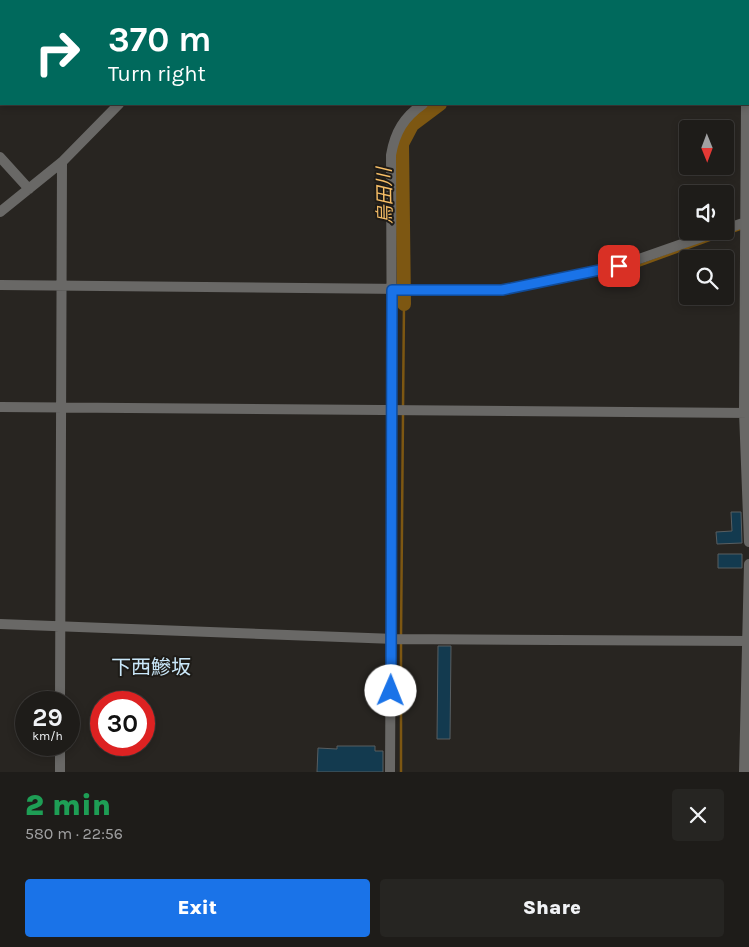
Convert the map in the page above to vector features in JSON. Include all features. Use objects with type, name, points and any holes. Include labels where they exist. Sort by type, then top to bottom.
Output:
[{"type":"street","points":[[0,212],[62,162],[118,105]]},
{"type":"street","points":[[390,772],[393,639],[395,290],[391,155],[399,127],[407,116],[422,105]]},
{"type":"street","points":[[746,105],[749,542]]},
{"type":"street","points":[[0,157],[29,189]]},
{"type":"street","points":[[60,691],[62,162]]},
{"type":"street","points":[[734,226],[747,222]]},
{"type":"street","points":[[0,285],[502,290],[619,266],[694,240]]},
{"type":"street","points":[[0,407],[747,412]]},
{"type":"street","points":[[744,772],[749,564]]},
{"type":"street","points":[[0,624],[393,639],[748,641]]},
{"type":"street","points":[[60,756],[60,772]]},
{"type":"building","points":[[731,512],[741,512],[742,543],[717,544],[716,532],[732,531]]},
{"type":"building","points":[[718,554],[742,554],[742,568],[718,568]]},
{"type":"building","points":[[438,646],[451,646],[450,739],[437,739]]},
{"type":"building","points":[[337,746],[375,746],[375,751],[383,751],[383,772],[317,772],[318,748],[337,749]]},
{"type":"waterway","name":"烏田川","points":[[404,304],[402,144],[412,125],[439,105]]},
{"type":"waterway","points":[[638,266],[740,229]]},
{"type":"waterway","points":[[403,408],[404,304]]},
{"type":"waterway","points":[[401,636],[403,414]]},
{"type":"waterway","points":[[401,641],[401,772]]},
{"type":"district","name":"下西鰺坂","points":[[151,667]]},
{"type":"route","points":[[391,691],[392,290],[502,290],[619,266]]}]
